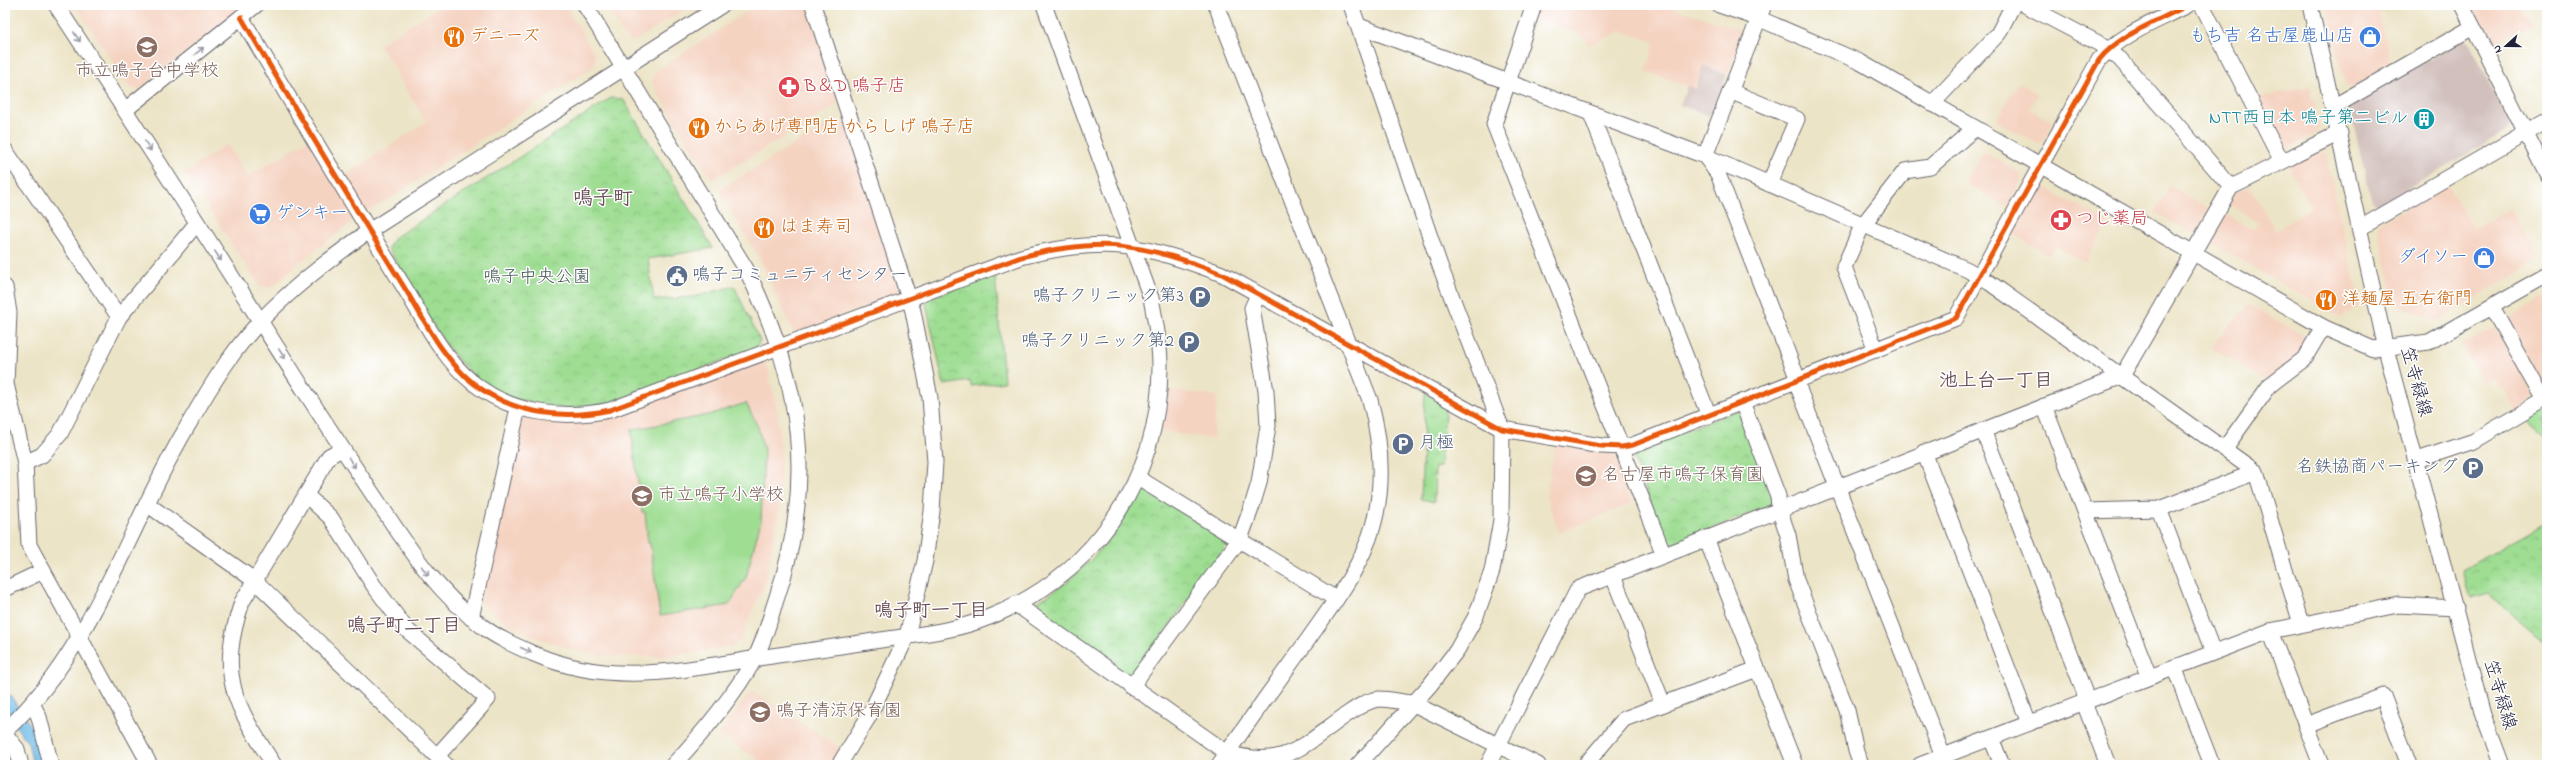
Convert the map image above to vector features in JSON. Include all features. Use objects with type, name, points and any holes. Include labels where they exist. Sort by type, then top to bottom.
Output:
[{"type":"street","points":[[56,5],[261,321],[342,449],[433,583],[487,630],[529,652],[570,667],[600,673],[662,673],[720,666],[755,658],[956,628],[981,620],[1016,604],[1061,578],[1080,559],[1113,520],[1138,478],[1155,427],[1160,362],[1151,298],[1044,5]]},
{"type":"street","points":[[125,110],[256,5]]},
{"type":"street","points":[[585,5],[746,269],[767,311],[780,346],[796,420],[799,483],[792,543],[785,574],[755,658],[721,708],[673,765]]},
{"type":"street","points":[[22,765],[17,748],[7,731],[30,708],[80,637],[147,504],[202,401],[231,357],[261,321],[315,272],[370,231],[722,5]]},
{"type":"street","points":[[813,5],[910,298],[930,398],[935,462],[932,511],[925,561],[907,636],[869,716],[839,765]]},
{"type":"street","points":[[1216,5],[1370,400],[1378,430],[1380,488],[1373,526],[1353,574],[1223,759]]},
{"type":"street","points":[[1351,5],[1440,266],[1502,429],[1501,520],[1492,571],[1476,616],[1457,650],[1430,685],[1412,703],[1358,765]]},
{"type":"street","points":[[1534,5],[1494,124],[1664,554]]},
{"type":"street","points":[[1719,5],[1762,12],[1860,62],[2323,327],[2366,348],[2386,349],[2429,342],[2492,308],[2547,275]]},
{"type":"street","points":[[1932,104],[1998,34],[2013,5]]},
{"type":"street","points":[[2025,5],[2040,9],[2108,50],[2120,60],[2231,187]]},
{"type":"street","points":[[241,17],[370,231],[449,358],[473,383],[498,399],[518,408],[560,415],[587,414],[610,410],[1021,257],[1044,251],[1109,244],[1132,246],[1176,257],[1222,274],[1502,429],[1622,447],[1709,416],[1796,380],[1956,318],[2099,60],[2108,50],[2188,5]]},
{"type":"street","points":[[2202,5],[2280,160]]},
{"type":"street","name":"笠寺緑線","points":[[2310,5],[2340,133],[2386,349],[2417,460],[2483,715],[2502,765]]},
{"type":"street","points":[[2462,5],[2547,174]]},
{"type":"street","points":[[1705,156],[1762,12]]},
{"type":"street","points":[[1359,26],[1705,156],[1979,276],[2225,448],[2256,472],[2301,624]]},
{"type":"street","points":[[2333,107],[2473,26]]},
{"type":"street","points":[[1730,91],[1797,119],[1770,184]]},
{"type":"street","points":[[1591,114],[1709,416]]},
{"type":"street","points":[[2360,228],[2547,120]]},
{"type":"street","points":[[1876,350],[1844,267],[1862,226],[1905,171],[1930,167],[1975,128]]},
{"type":"street","points":[[1488,765],[1578,589],[1924,452],[2122,376],[2231,187],[2272,168],[2280,160],[2340,133]]},
{"type":"street","points":[[5,150],[119,318]]},
{"type":"street","points":[[1705,156],[1718,174],[1837,487],[1943,756]]},
{"type":"street","points":[[25,463],[42,455],[60,434],[119,318],[197,223]]},
{"type":"street","points":[[5,287],[7,314],[6,384],[25,463],[29,545],[150,765]]},
{"type":"street","points":[[1131,687],[1240,540],[1259,483],[1268,426],[1266,391],[1252,308],[1258,295]]},
{"type":"street","points":[[2417,460],[2474,441],[2544,400],[2492,308]]},
{"type":"street","points":[[2225,448],[2270,385],[2304,359],[2323,327]]},
{"type":"street","points":[[1742,402],[1778,496],[1779,509],[1788,535],[1796,580],[1847,710],[1856,751],[1861,765]]},
{"type":"street","points":[[2044,406],[2149,676]]},
{"type":"street","points":[[472,618],[518,408]]},
{"type":"street","points":[[1983,430],[2086,701],[2088,714],[2108,765]]},
{"type":"street","points":[[274,765],[244,718],[235,699],[229,661],[235,622],[242,602],[254,580],[329,456],[342,449]]},
{"type":"street","points":[[1924,452],[2029,723]]},
{"type":"street","points":[[2085,511],[2159,509],[2256,472]]},
{"type":"street","points":[[1138,478],[1336,600]]},
{"type":"street","points":[[147,504],[254,580],[441,761],[488,699],[407,630],[374,586],[330,518],[306,495]]},
{"type":"street","points":[[2159,509],[2214,652]]},
{"type":"street","points":[[1706,538],[1795,765]]},
{"type":"street","points":[[5,589],[44,571]]},
{"type":"street","points":[[1613,576],[1663,704]]},
{"type":"street","points":[[1016,604],[1131,687],[1223,759],[1257,761],[1287,756],[1358,707],[1377,699],[1412,703],[1538,765]]},
{"type":"street","points":[[1920,765],[2149,676],[2270,631],[2398,605],[2456,608]]},
{"type":"street","points":[[2270,631],[2321,765]]},
{"type":"street","points":[[2174,667],[2212,765]]},
{"type":"street","points":[[1586,765],[1624,719],[1757,669]]},
{"type":"street","points":[[2306,725],[2383,696],[2409,765]]},
{"type":"street","points":[[30,708],[39,717],[51,765]]},
{"type":"street","points":[[1991,738],[2002,765]]},
{"type":"shaded area","name":"市立鳴子台中学校","points":[[75,5],[244,5],[138,90],[130,88]]},
{"type":"shaded area","points":[[442,5],[565,5],[596,56],[593,67],[371,210],[364,209],[344,176],[426,122],[379,44]]},
{"type":"shaded area","points":[[605,5],[691,5],[635,41],[626,39]]},
{"type":"shaded area","points":[[757,5],[807,5],[838,100],[836,106],[712,180],[652,83],[656,71]]},
{"type":"shaded area","points":[[1540,5],[1663,5],[1739,29],[1742,37],[1727,75],[1704,65],[1695,89],[1646,71],[1655,42],[1621,31],[1589,46],[1582,34],[1535,19]]},
{"type":"shaded area","points":[[2327,5],[2385,5],[2388,11],[2378,13],[2392,66],[2353,89],[2345,85]]},
{"type":"shaded area","points":[[2489,5],[2519,5],[2533,24],[2488,44],[2472,12]]},
{"type":"shaded area","points":[[2463,40],[2469,42],[2510,124],[2507,131],[2379,205],[2372,203],[2350,110],[2354,103]]},
{"type":"shaded area","points":[[1703,65],[1727,75],[1709,116],[1680,105],[1687,86],[1696,89]]},
{"type":"shaded area","points":[[2019,83],[2038,94],[2029,109],[2054,123],[2043,142],[2036,143],[1996,120]]},
{"type":"shaded area","points":[[2310,86],[2319,128],[2316,134],[2287,149],[2280,146],[2256,98]]},
{"type":"shaded area","points":[[836,119],[846,123],[899,289],[897,295],[798,332],[792,330],[758,256],[718,191]]},
{"type":"shaded area","points":[[308,140],[354,215],[352,222],[295,266],[271,288],[259,286],[185,172],[227,144],[247,177]]},
{"type":"shaded area","points":[[2320,151],[2326,154],[2360,304],[2341,318],[2212,244],[2210,237],[2224,213],[2254,230],[2259,222],[2228,204],[2235,193],[2249,186],[2276,231],[2311,207],[2289,166]]},
{"type":"shaded area","points":[[1983,152],[2020,173],[2022,179],[2007,206],[1965,183]]},
{"type":"shaded area","points":[[2447,184],[2473,229],[2510,208],[2540,260],[2436,321],[2394,303],[2378,228],[2380,223]]},
{"type":"shaded area","points":[[2043,186],[2108,223],[2085,263],[2056,247],[2050,256],[2011,233],[2036,187]]},
{"type":"shaded area","points":[[2170,186],[2211,210],[2198,231],[2193,233],[2155,212]]},
{"type":"shaded area","points":[[2547,296],[2547,391],[2508,323],[2510,318]]},
{"type":"shaded area","points":[[2250,305],[2311,340],[2301,357],[2268,382],[2210,347]]},
{"type":"shaded area","points":[[2492,329],[2497,331],[2535,397],[2516,413],[2502,387],[2499,388],[2493,378],[2484,383],[2462,346]]},
{"type":"shaded area","name":"市立鳴子小学校","points":[[761,359],[767,364],[777,410],[781,449],[779,512],[765,581],[741,640],[733,646],[664,657],[605,656],[577,651],[537,638],[508,624],[485,607],[481,601],[521,420],[527,416]]},
{"type":"shaded area","points":[[1167,390],[1217,396],[1213,439],[1161,431]]},
{"type":"shaded area","name":"名古屋市鳴子保育園","points":[[1555,445],[1610,453],[1615,457],[1633,503],[1559,533],[1546,496]]},
{"type":"shaded area","name":"鳴子清涼保育園","points":[[751,691],[842,749],[830,765],[766,765],[719,734]]},
{"type":"green space","name":"鳴子中央公園","points":[[611,98],[623,99],[713,248],[648,259],[654,300],[694,297],[734,286],[760,341],[756,348],[608,404],[578,408],[558,408],[539,405],[503,395],[485,385],[468,370],[452,352],[423,309],[388,248],[394,238]]},
{"type":"green space","points":[[995,274],[1004,382],[971,386],[970,381],[944,385],[926,304],[929,298]]},
{"type":"green space","points":[[1425,393],[1446,404],[1440,467],[1435,467],[1434,502],[1421,499]]},
{"type":"green space","points":[[746,403],[758,427],[764,450],[761,520],[746,577],[729,605],[660,616],[650,543],[648,543],[645,512],[642,512],[631,430],[708,415]]},
{"type":"green space","points":[[2547,404],[2547,436],[2524,417]]},
{"type":"green space","points":[[1735,411],[1742,413],[1775,498],[1772,505],[1672,544],[1665,541],[1633,456],[1636,450]]},
{"type":"green space","points":[[1147,489],[1225,537],[1228,544],[1134,674],[1127,676],[1039,613],[1038,602],[1066,583],[1095,556],[1116,530],[1138,493]]},
{"type":"green space","points":[[2547,522],[2547,652],[2544,641],[2489,594],[2471,599],[2463,570]]},
{"type":"water","points":[[5,688],[36,733],[45,765],[33,765],[28,743],[5,712]]},
{"type":"cycle path","points":[[241,17],[432,334],[450,360],[472,382],[487,393],[520,408],[556,414],[592,413],[610,410],[1021,257],[1050,250],[1101,245],[1123,246],[1146,250],[1169,256],[1222,274],[1502,429],[1601,446],[1622,447],[1633,445],[1956,318],[2099,60],[2128,35],[2188,5]]},
{"type":"place","name":"デニーズ","points":[[454,37]]},
{"type":"place","name":"もち吉 名古屋鹿山店","points":[[2370,37]]},
{"type":"place","name":"市立鳴子台中学校","points":[[147,47]]},
{"type":"place","name":"B＆D 鳴子店","points":[[789,87]]},
{"type":"place","name":"NTT西日本 鳴子第二ビル","points":[[2424,119]]},
{"type":"place","name":"からあげ専門店 からしげ 鳴子店","points":[[699,128]]},
{"type":"place","name":"ゲンキー","points":[[260,214]]},
{"type":"place","name":"つじ薬局","points":[[2061,220]]},
{"type":"place","name":"はま寿司","points":[[764,228]]},
{"type":"place","name":"ダイソー","points":[[2484,258]]},
{"type":"place","name":"鳴子コミュニティセンター","points":[[677,276]]},
{"type":"place","name":"鳴子クリニック第3","points":[[1200,297]]},
{"type":"place","name":"洋麺屋 五右衛門","points":[[2326,300]]},
{"type":"place","name":"鳴子クリニック第2","points":[[1189,342]]},
{"type":"place","name":"月極","points":[[1403,444]]},
{"type":"place","name":"名鉄協商パーキング","points":[[2473,468]]},
{"type":"place","name":"名古屋市鳴子保育園","points":[[1586,476]]},
{"type":"place","name":"市立鳴子小学校","points":[[642,496]]},
{"type":"place","name":"鳴子清涼保育園","points":[[760,712]]},
{"type":"district","name":"鳴子町","points":[[603,199]]},
{"type":"district","name":"池上台一丁目","points":[[1996,381]]},
{"type":"district","name":"鳴子町一丁目","points":[[931,611]]},
{"type":"district","name":"鳴子町二丁目","points":[[404,626]]}]
